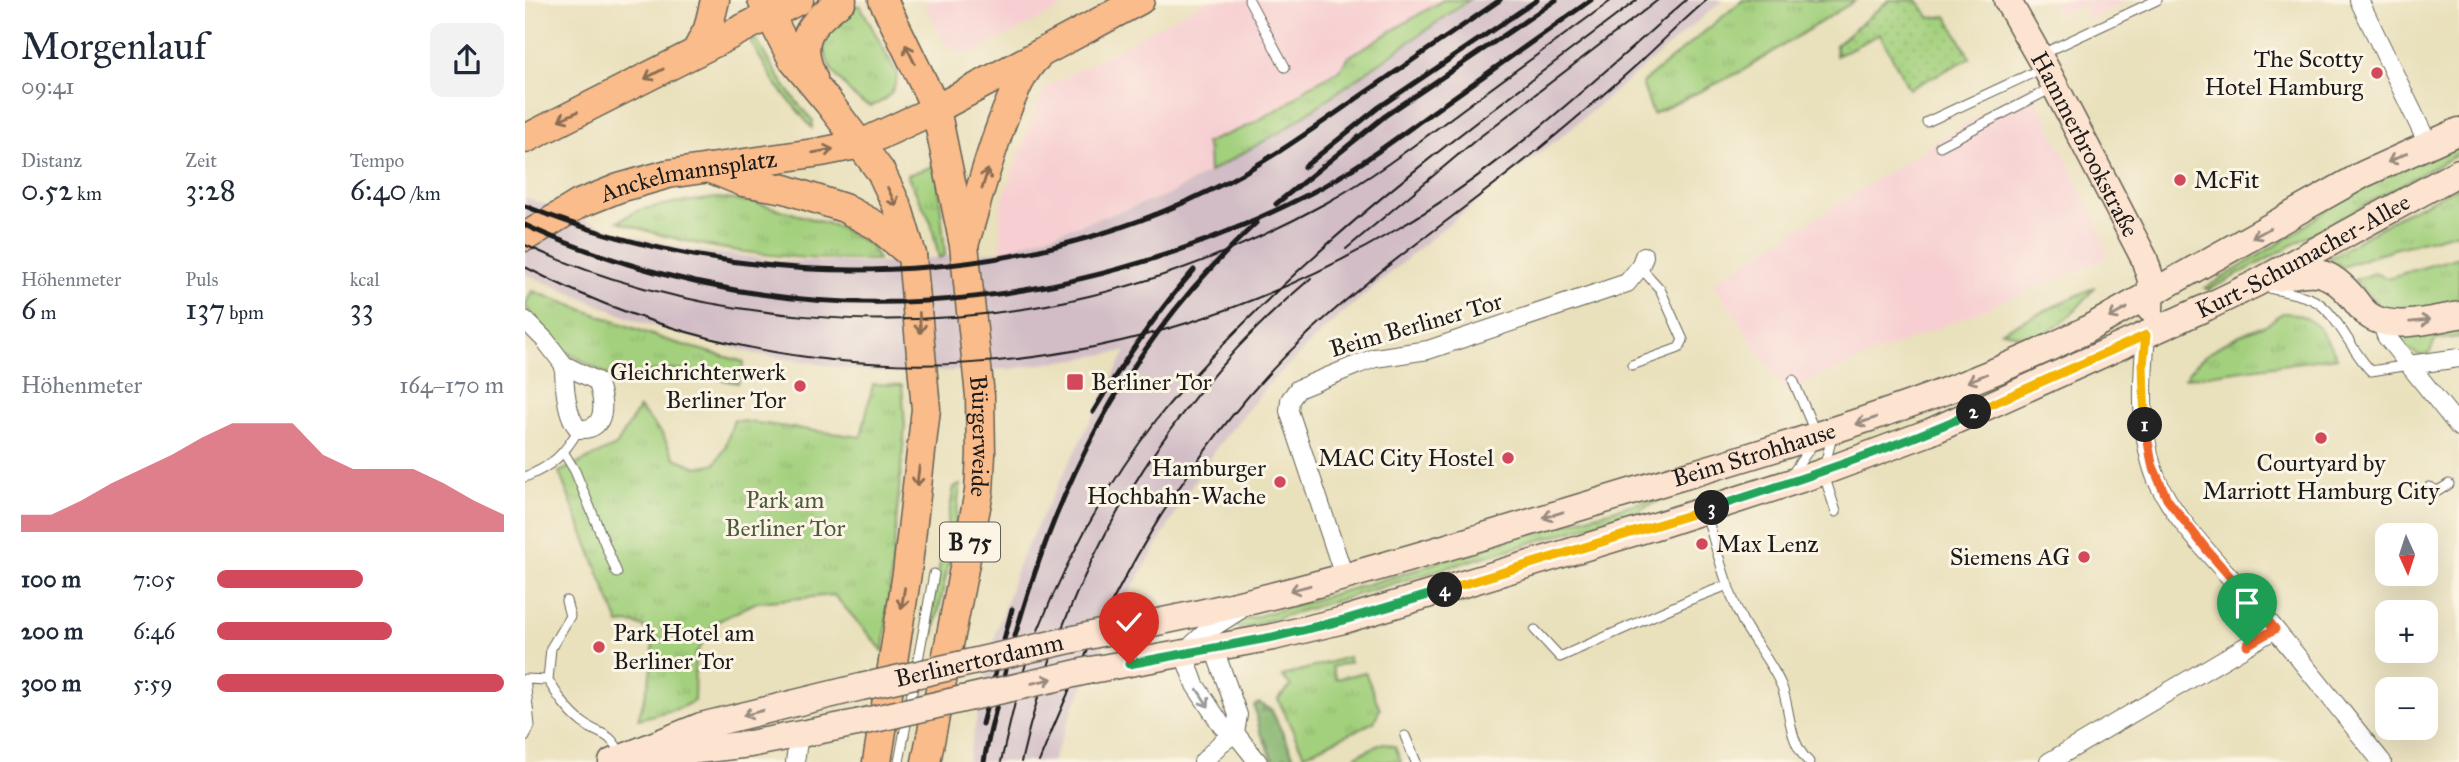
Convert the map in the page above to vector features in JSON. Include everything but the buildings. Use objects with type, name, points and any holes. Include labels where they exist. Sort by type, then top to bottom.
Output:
[{"type":"main road","points":[[697,52],[708,29],[715,0]]},
{"type":"main road","points":[[525,139],[697,52],[765,8],[799,0]]},
{"type":"main road","points":[[819,90],[807,67],[806,37],[819,18],[842,0]]},
{"type":"main road","name":"B 75","points":[[883,0],[936,108]]},
{"type":"main road","name":"Anckelmannsplatz","points":[[525,237],[579,204],[668,174],[861,144],[936,108],[1140,0]]},
{"type":"main road","name":"Hammerbrookstraße","points":[[2007,0],[2144,258],[2151,280],[2146,335]]},
{"type":"main road","name":"B 75","points":[[765,8],[793,60],[881,172],[912,255],[926,409],[908,560],[877,762]]},
{"type":"main road","points":[[964,245],[999,133],[1018,86],[1027,67],[1045,50]]},
{"type":"main road","name":"Bürgerweide","points":[[926,762],[979,492],[981,454],[980,396],[964,245],[936,108]]},
{"type":"main road","name":"Kurt-Schumacher-Allee","points":[[2151,295],[2364,174],[2459,131]]},
{"type":"main road","points":[[707,167],[743,183],[785,189],[844,208],[877,226],[912,255]]},
{"type":"main road","name":"Kurt-Schumacher-Allee","points":[[2146,335],[2255,284],[2459,172]]},
{"type":"main road","points":[[2255,284],[2304,273],[2326,274],[2340,282],[2366,313],[2381,321],[2405,322],[2459,316]]},
{"type":"main road","name":"Beim Strohhause","points":[[1344,576],[1825,435],[1899,410],[2040,353],[2151,295]]},
{"type":"main road","name":"Beim Strohhause","points":[[1201,646],[1344,620],[1823,472],[1930,432],[2146,335]]},
{"type":"main road","name":"Berlinertordamm","points":[[618,760],[701,726],[819,696],[1257,599],[1344,576]]},
{"type":"main road","name":"Berlinertordamm","points":[[618,760],[750,744],[799,735],[1201,646]]},
{"type":"street","points":[[2359,0],[2427,144]]},
{"type":"street","name":"Beim Berliner Tor","points":[[1344,576],[1289,411],[1289,403],[1295,392],[1311,382],[1375,358],[1439,347],[1627,283],[1642,261]]},
{"type":"street","points":[[525,320],[564,365],[597,381],[602,393],[603,407],[599,422],[591,428],[579,429],[573,424],[566,395],[564,365]]},
{"type":"street","points":[[2381,321],[2386,335],[2459,426]]},
{"type":"street","points":[[2146,335],[2143,365],[2145,424],[2152,464],[2174,509],[2382,762]]},
{"type":"street","points":[[2409,365],[2459,358]]},
{"type":"street","points":[[1257,599],[1201,646],[1187,663],[1195,685],[1222,726],[1235,733],[1258,762]]},
{"type":"street","points":[[1147,624],[1187,629],[1201,646],[1238,715],[1235,733],[1203,762]]},
{"type":"street","points":[[2049,762],[2275,629]]},
{"type":"street","points":[[795,762],[799,735]]},
{"type":"lane","points":[[1249,0],[1285,67]]},
{"type":"lane","points":[[1940,146],[2046,70],[2157,0]]},
{"type":"lane","points":[[1927,122],[2046,70]]},
{"type":"lane","points":[[1632,365],[1679,348],[1683,340],[1660,289],[1642,261]]},
{"type":"lane","points":[[2255,284],[2311,299],[2322,306],[2332,316],[2355,354],[2371,371],[2409,365]]},
{"type":"lane","points":[[1793,380],[1825,435],[1823,472],[1836,512]]},
{"type":"lane","points":[[525,477],[564,453],[579,429]]},
{"type":"lane","points":[[1785,484],[1825,435]]},
{"type":"lane","points":[[564,453],[575,471],[617,573]]},
{"type":"lane","points":[[2429,487],[2438,491],[2449,484]]},
{"type":"lane","points":[[1705,510],[1727,586],[1744,623],[1769,660],[1783,693],[1790,729],[1803,756],[1809,762]]},
{"type":"lane","points":[[899,762],[934,575]]},
{"type":"lane","points":[[1535,630],[1560,657],[1727,586]]},
{"type":"lane","points":[[566,601],[570,616],[551,648],[548,680],[572,714],[584,724],[611,737],[618,760]]},
{"type":"lane","points":[[525,737],[530,726],[525,679],[548,680]]},
{"type":"lane","points":[[1405,736],[1416,762]]},
{"type":"shaded area","points":[[923,0],[1076,0],[975,52],[961,53],[945,44]]},
{"type":"shaded area","points":[[1207,0],[1469,0],[1282,131],[1167,195],[1001,251],[1000,208],[1036,108],[1046,88]]},
{"type":"shaded area","points":[[1469,0],[1723,0],[1563,135],[1441,230],[1329,325],[1266,387],[1198,475],[1127,597],[1074,706],[1052,762],[967,762],[996,633],[1020,560],[1126,351],[1010,369],[892,373],[850,369],[756,354],[680,334],[635,320],[525,274],[525,197],[622,233],[694,250],[783,261],[883,263],[1001,251],[1168,195],[1282,131]]},
{"type":"shaded area","points":[[2052,0],[2129,0],[2089,20],[2082,5],[2060,16]]},
{"type":"shaded area","points":[[2029,84],[2095,217],[2106,249],[2105,259],[1785,391],[1713,282]]},
{"type":"green space","points":[[1443,0],[1469,0],[1282,131],[1209,172],[1205,143],[1248,126],[1290,102],[1308,87],[1338,71],[1350,56]]},
{"type":"green space","points":[[1743,0],[1856,0],[1742,71],[1653,114],[1642,83]]},
{"type":"green space","points":[[1889,0],[1917,0],[1930,18],[1947,16],[1970,58],[1909,89],[1880,34],[1836,56],[1836,45]]},
{"type":"green space","points":[[860,5],[897,74],[890,94],[871,106],[860,101],[838,78],[828,62],[824,45],[825,37],[837,20]]},
{"type":"green space","points":[[755,38],[781,81],[813,121],[812,128],[775,83],[750,41]]},
{"type":"green space","points":[[2459,141],[2459,154],[2240,274],[2208,290],[2205,288],[2291,236],[2356,188]]},
{"type":"green space","points":[[937,165],[945,255],[939,258],[931,222],[907,175]]},
{"type":"green space","points":[[2459,186],[2459,232],[2390,250],[2343,267],[2329,262],[2328,259],[2399,216]]},
{"type":"green space","points":[[718,198],[757,203],[836,226],[871,246],[878,260],[746,252],[682,240],[618,221],[639,210]]},
{"type":"green space","points":[[2459,257],[2459,305],[2406,312],[2382,308],[2354,280],[2374,273],[2387,278]]},
{"type":"green space","points":[[2095,287],[2066,319],[2048,332],[2029,337],[2002,331]]},
{"type":"green space","points":[[532,291],[666,340],[744,362],[738,383],[672,369],[613,378],[561,349],[525,306]]},
{"type":"green space","points":[[2283,313],[2303,316],[2310,320],[2337,357],[2185,378],[2210,352],[2267,324]]},
{"type":"green space","points":[[2459,327],[2459,337],[2435,340],[2429,354],[2420,356],[2405,347],[2397,335]]},
{"type":"green space","name":"Park am Berliner Tor","points":[[873,384],[902,385],[905,427],[884,652],[834,595],[757,602],[714,623],[695,656],[694,701],[680,708],[638,719],[650,675],[652,643],[647,631],[637,624],[619,624],[559,472],[616,446],[639,408],[662,434],[675,458],[697,467],[715,464],[724,450],[734,420],[861,437]]},
{"type":"green space","points":[[960,485],[954,537],[933,638],[926,639],[954,487]]},
{"type":"green space","points":[[1680,491],[1632,513],[1240,629],[1236,625],[1238,622],[1416,570],[1458,554]]},
{"type":"green space","points":[[1348,657],[1350,662],[1332,667],[1336,679],[1365,672],[1380,709],[1374,722],[1304,755],[1278,699],[1291,686],[1282,676]]},
{"type":"green space","points":[[1259,703],[1271,709],[1295,759],[1274,762],[1260,731],[1254,706]]},
{"type":"green space","points":[[1383,743],[1395,747],[1401,762],[1353,762],[1357,755]]},
{"type":"tram line","points":[[525,245],[591,271],[660,292],[731,307],[803,316],[876,319],[949,317],[1020,309],[1089,296],[1181,269],[1270,232],[1326,203],[1394,160],[1612,0]]},
{"type":"tram line","points":[[1001,762],[1025,666],[1061,578],[1089,523],[1121,470],[1171,402],[1247,320],[1365,211],[1454,139],[1637,0]]},
{"type":"tram line","points":[[1346,249],[1477,139],[1658,0]]},
{"type":"tram line","points":[[525,267],[633,314],[743,346],[854,362],[967,363],[1078,350],[1188,323],[1295,282],[1399,228],[1438,204],[1512,150],[1686,0]]},
{"type":"tram line","points":[[1039,762],[1090,645],[1151,532],[1224,426],[1265,377],[1338,307],[1557,134],[1707,0]]},
{"type":"tram line","points":[[1021,762],[1039,693],[1063,625],[1092,559],[1127,496],[1166,436],[1210,380],[1258,327],[1311,278]]},
{"type":"railway","points":[[525,206],[609,235],[695,255],[783,267],[871,270],[959,264],[1046,248],[1131,223],[1232,179],[1304,135],[1500,0]]},
{"type":"railway","points":[[1304,167],[1379,107],[1537,0]]},
{"type":"railway","points":[[1276,204],[1385,116],[1556,0]]},
{"type":"railway","points":[[525,225],[628,264],[714,286],[801,299],[888,302],[975,297],[1061,283],[1145,261],[1228,231],[1309,194],[1371,156],[1591,0]]},
{"type":"railway","points":[[984,762],[1024,604],[1070,483],[1098,427],[1130,373],[1166,321],[1208,271],[1256,223]]},
{"type":"railway","points":[[1093,412],[1140,339],[1194,270]]},
{"type":"railway","points":[[982,724],[1012,609]]},
{"type":"place","name":"The Scotty Hotel Hamburg","points":[[2377,73]]},
{"type":"place","name":"McFit","points":[[2180,180]]},
{"type":"place","name":"Berliner Tor","points":[[1075,382]]},
{"type":"place","name":"Gleichrichterwerk Berliner Tor","points":[[800,386]]},
{"type":"place","name":"Courtyard by Marriott Hamburg City","points":[[2321,438]]},
{"type":"place","name":"MAC City Hostel","points":[[1508,458]]},
{"type":"place","name":"Hamburger Hochbahn-Wache","points":[[1280,482]]},
{"type":"place","name":"Max Lenz","points":[[1702,544]]},
{"type":"place","name":"Siemens AG","points":[[2084,557]]},
{"type":"place","name":"Park Hotel am Berliner Tor","points":[[599,647]]},
{"type":"route","points":[[1129,664],[1273,637],[1344,620],[1662,524],[1823,472],[1930,432],[2146,335],[2143,365],[2144,409],[2152,464],[2164,494],[2174,509],[2275,629],[2247,645]]}]
